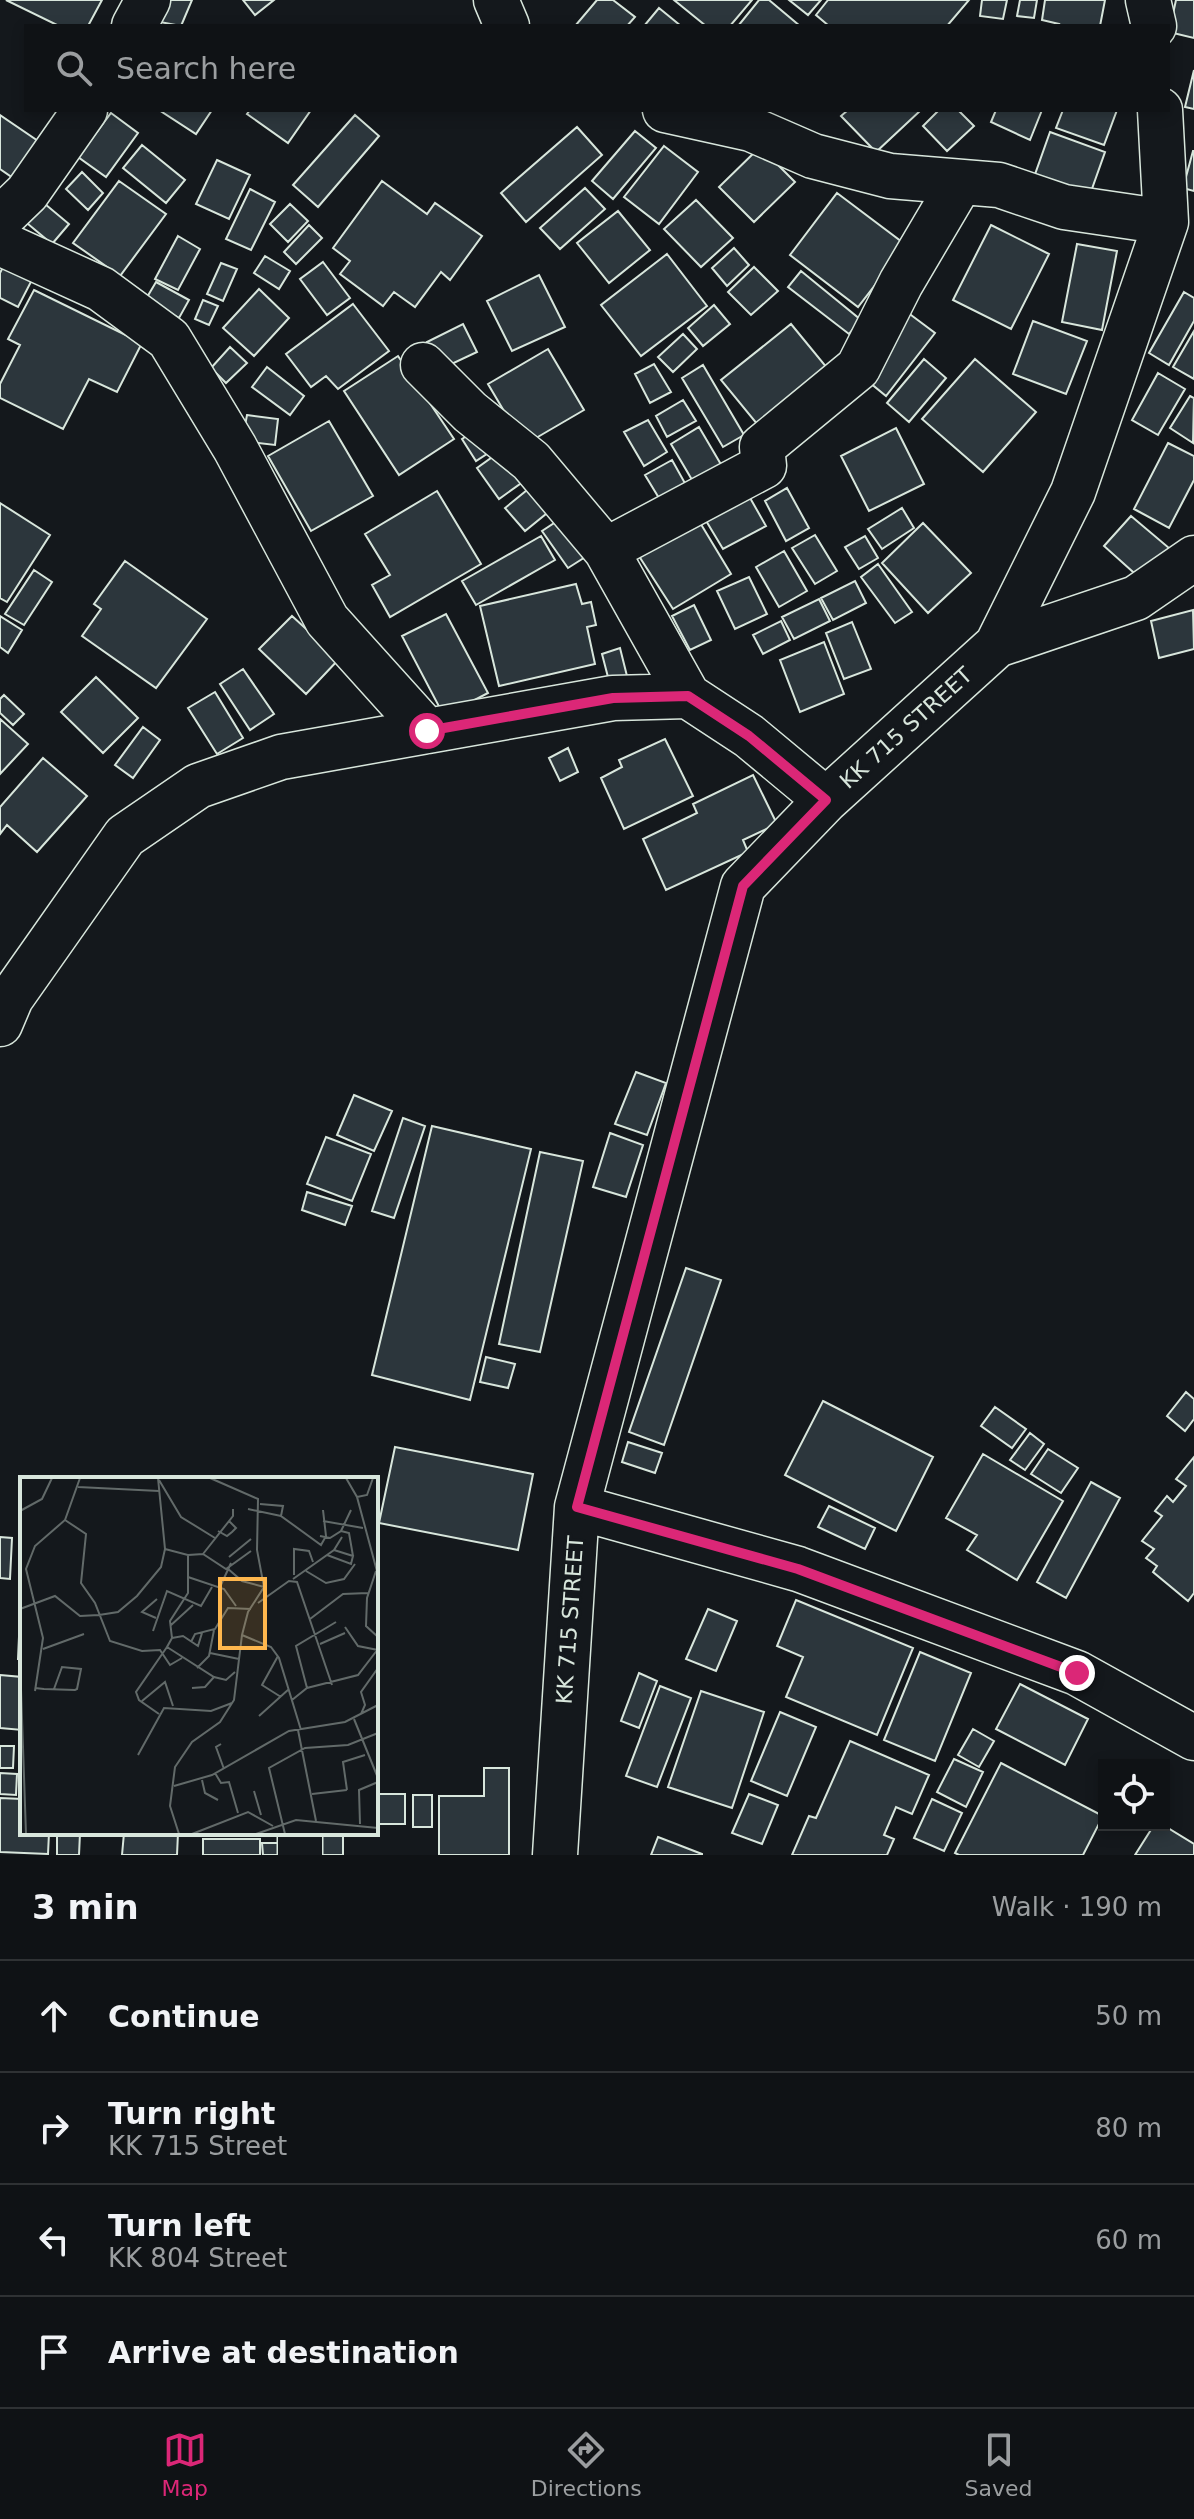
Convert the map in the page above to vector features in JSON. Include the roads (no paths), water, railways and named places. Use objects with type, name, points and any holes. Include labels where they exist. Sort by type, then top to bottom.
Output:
[{"type":"street","points":[[135,24],[148,0]]},
{"type":"street","points":[[496,0],[506,24]]},
{"type":"street","points":[[1148,0],[1154,24]]},
{"type":"street","points":[[0,219],[27,193],[84,112]]},
{"type":"street","points":[[674,112],[751,129],[813,156],[890,176],[999,185],[1064,207],[1166,222]]},
{"type":"street","name":"KK 715 STREET","points":[[555,1855],[577,1507],[743,886],[826,800],[997,645],[1073,492],[1166,222],[1160,112]]},
{"type":"street","points":[[606,550],[764,466],[762,447],[858,368],[901,283],[960,183]]},
{"type":"street","points":[[0,243],[101,289],[169,339],[235,448],[327,620],[427,731]]},
{"type":"street","points":[[423,365],[470,412],[531,461],[606,550],[688,696],[749,736],[826,800]]},
{"type":"street","points":[[997,645],[1136,598],[1194,558]]},
{"type":"street","points":[[0,1024],[11,998],[125,836],[198,786],[281,757],[613,698],[688,696]]},
{"type":"street","points":[[577,1507],[798,1569],[1077,1673],[1194,1738]]}]
